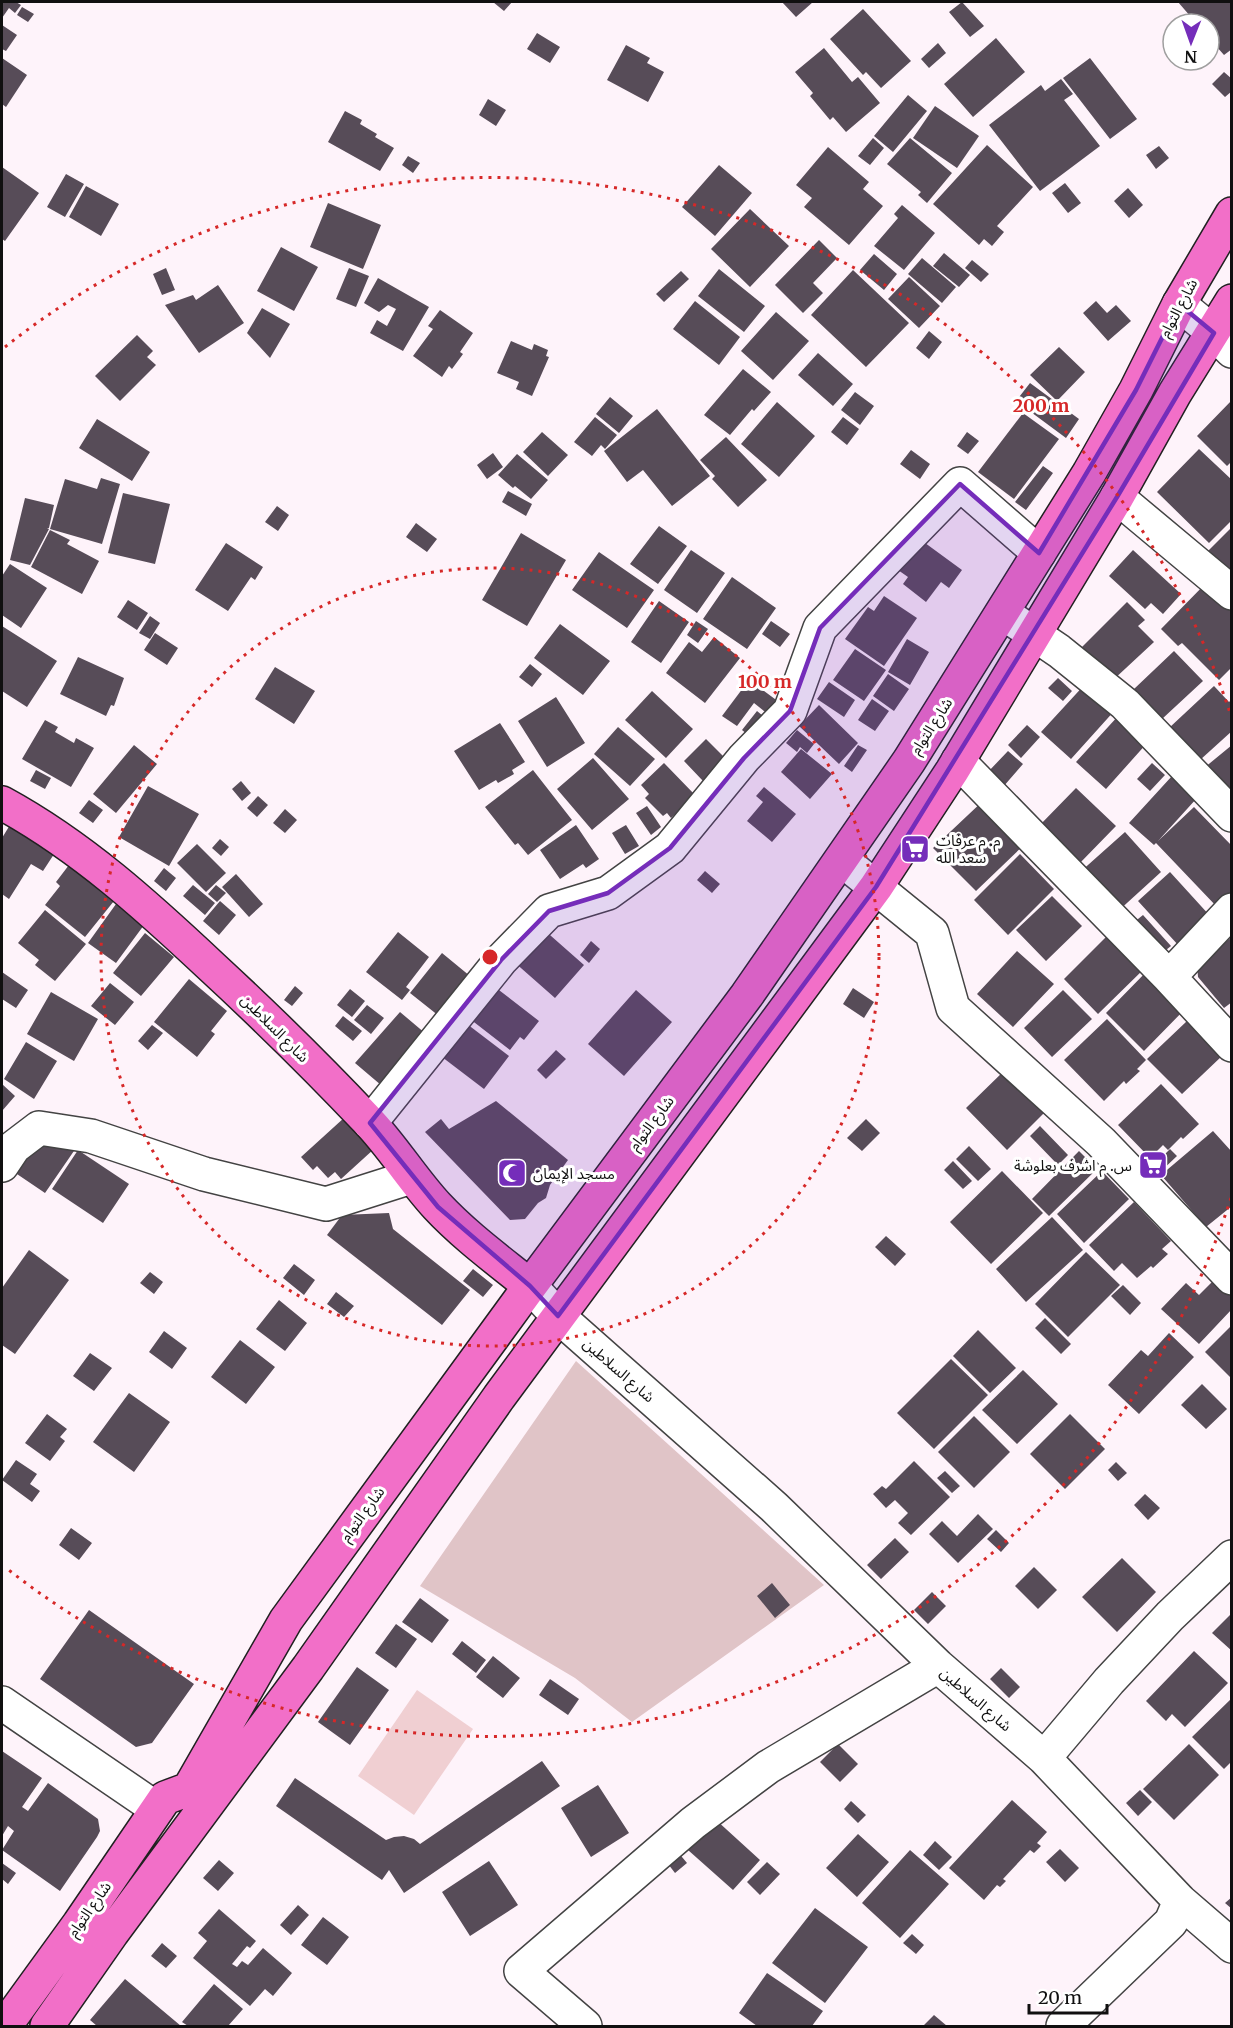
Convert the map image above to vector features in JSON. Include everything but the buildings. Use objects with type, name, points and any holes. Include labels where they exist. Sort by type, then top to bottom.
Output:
[{"type":"main road","name":"شارع التوام","points":[[5,2026],[79,1924],[165,1798],[189,1789],[286,1620],[530,1286],[747,995],[842,860],[915,752],[1089,473],[1136,390],[1179,304],[1232,214]]},
{"type":"main road","points":[[47,2026],[112,1933],[308,1668],[499,1397],[876,887],[958,760],[1117,497],[1176,393],[1223,342],[1232,302]]},
{"type":"main road","name":"شارع السلاطين","points":[[2,803],[73,848],[144,903],[257,1009],[370,1123],[438,1208],[530,1286]]},
{"type":"street","points":[[1179,304],[1223,342]]},
{"type":"street","points":[[370,1123],[501,960],[549,911],[608,893],[670,848],[744,758],[790,711],[820,628],[960,484],[1039,553]]},
{"type":"street","points":[[1117,497],[1232,593]]},
{"type":"street","points":[[1003,613],[1059,651],[1125,704],[1232,815]]},
{"type":"street","points":[[958,760],[1232,1045]]},
{"type":"street","points":[[842,860],[932,933],[953,1008],[1101,1142],[1232,1278]]},
{"type":"street","points":[[1169,977],[1232,910]]},
{"type":"street","points":[[2,1165],[14,1147],[39,1128],[91,1136],[204,1174],[326,1204],[411,1177]]},
{"type":"street","name":"شارع السلاطين","points":[[530,1286],[558,1316],[774,1507],[938,1666],[1044,1758],[1180,1901],[1232,1946]]},
{"type":"street","points":[[1044,1758],[1109,1681],[1170,1616],[1232,1557]]},
{"type":"street","points":[[585,2026],[521,1971],[693,1823],[759,1774],[938,1666]]},
{"type":"street","points":[[2,1703],[157,1809]]},
{"type":"street","points":[[1063,2026],[1171,1922],[1180,1901]]},
{"type":"highlighted area","points":[[1179,304],[1214,333],[1117,497],[876,887],[558,1316],[530,1286],[438,1207],[370,1123],[501,960],[549,911],[608,893],[670,848],[744,758],[790,711],[820,628],[960,484],[1039,553],[1136,390]]},
{"type":"shaded area","points":[[576,1361],[824,1585],[632,1722],[575,1678],[420,1586]]},
{"type":"shaded area","points":[[417,1690],[473,1729],[414,1815],[358,1776]]},
{"type":"place","name":"م. م عرفات سعد الله","points":[[915,849]]},
{"type":"place","name":"س. م اشرف بعلوشة","points":[[1153,1165]]},
{"type":"place","name":"مسجد الإيمان","points":[[512,1173]]}]
